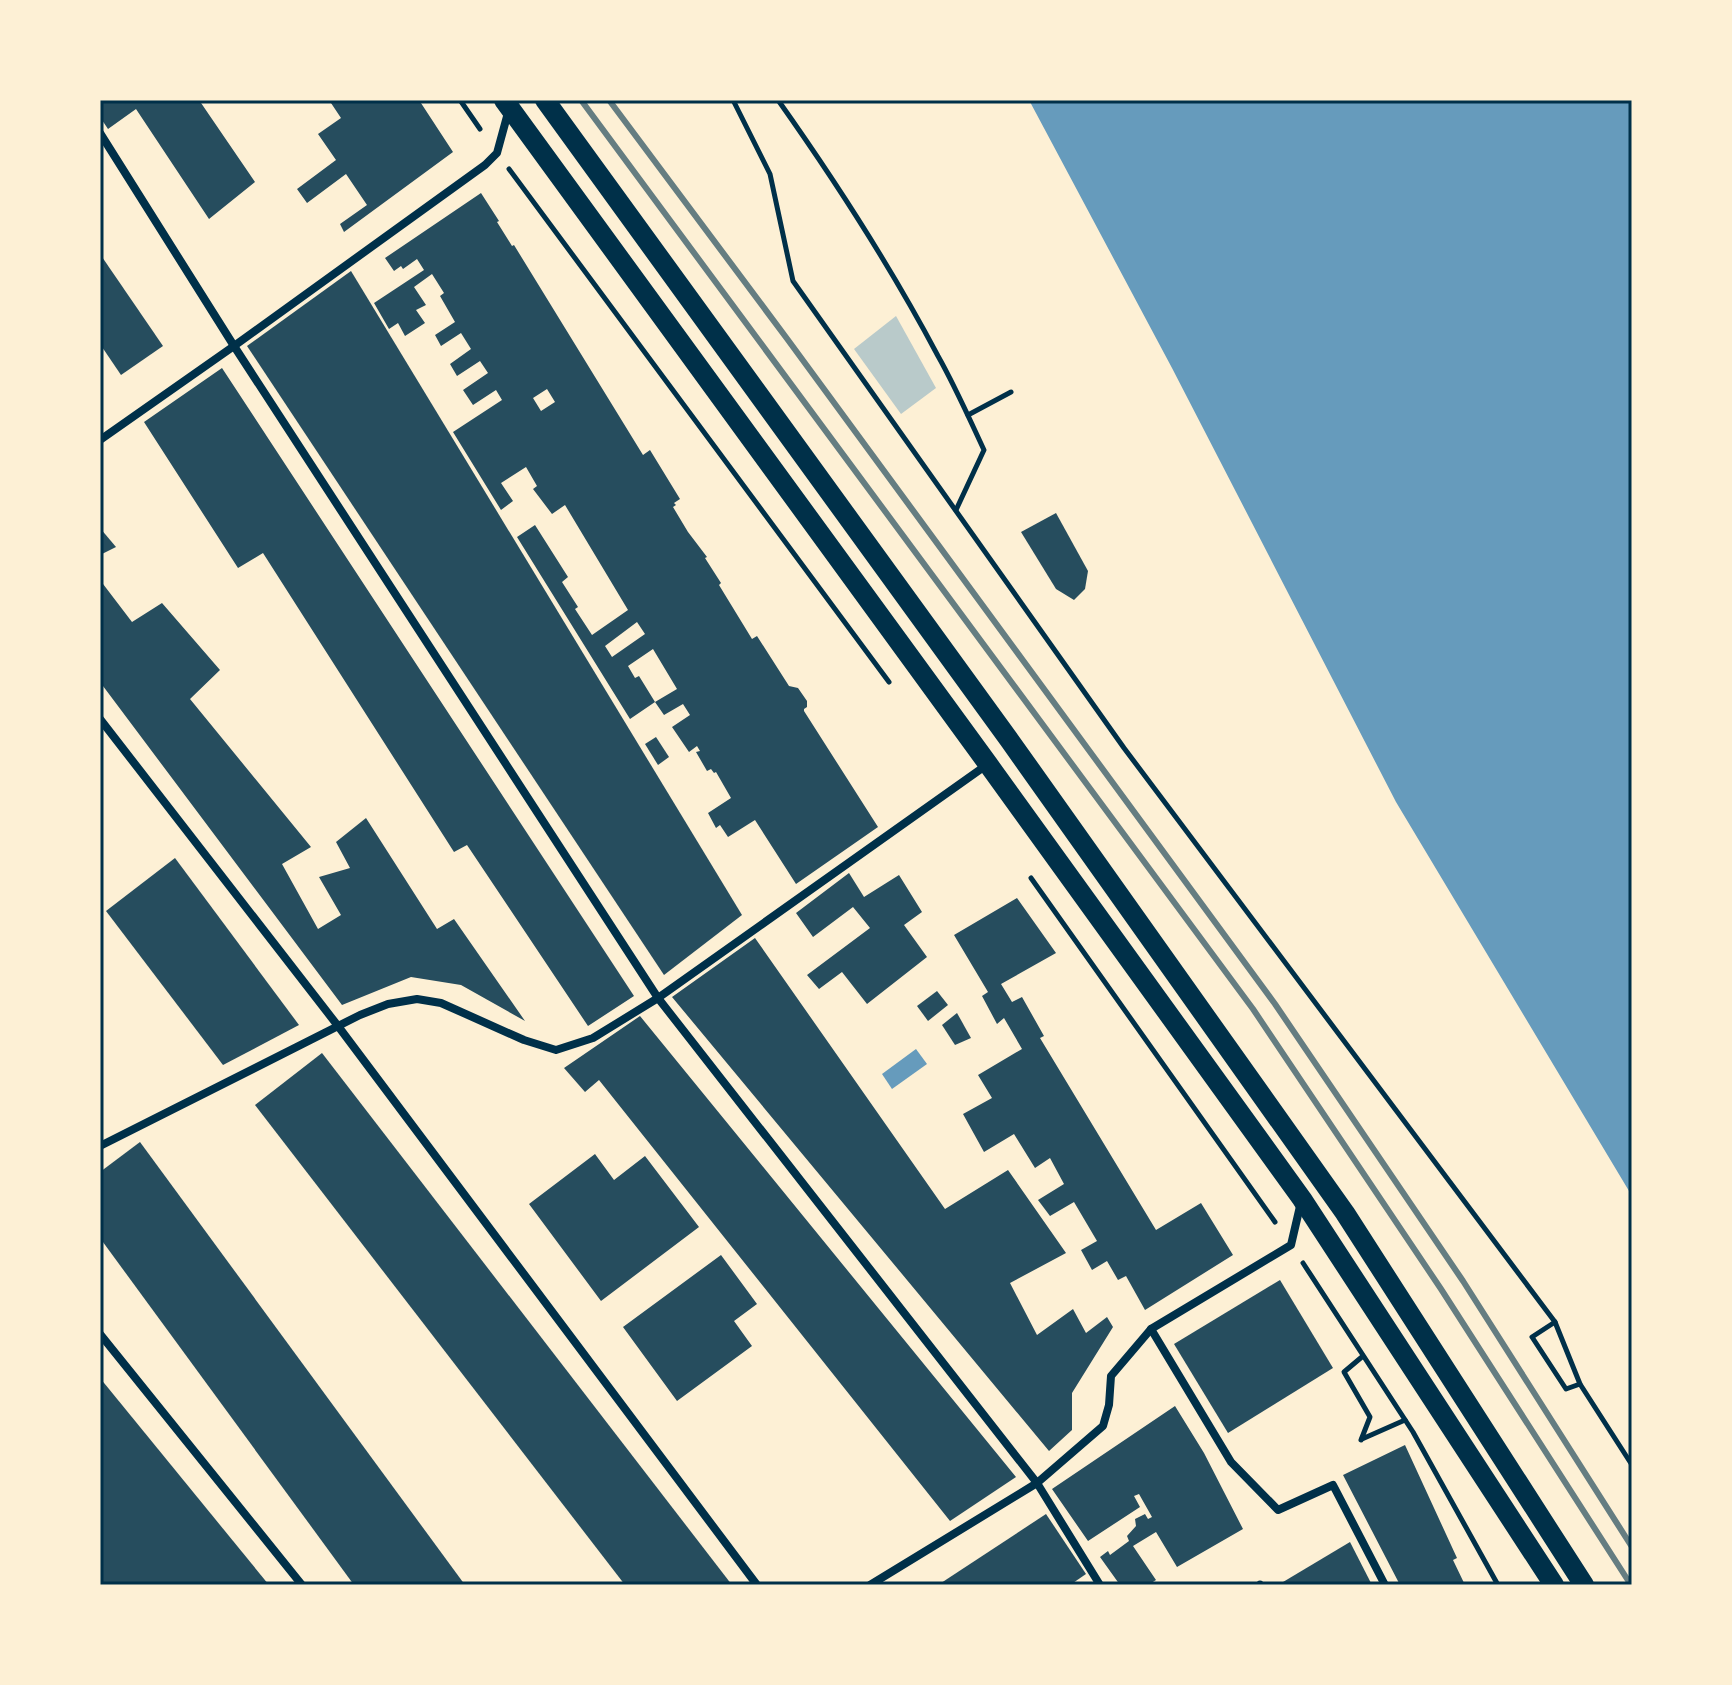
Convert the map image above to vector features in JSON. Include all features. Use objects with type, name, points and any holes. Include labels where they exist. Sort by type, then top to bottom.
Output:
[{"type":"main road","points":[[545,100],[1010,741],[1345,1213],[1584,1585]]},
{"type":"main road","points":[[506,104],[1302,1199],[1554,1585]]},
{"type":"street","points":[[100,440],[485,165],[497,153],[506,104]]},
{"type":"street","points":[[100,133],[234,346],[658,998],[1037,1483],[1100,1585]]},
{"type":"street","points":[[100,719],[338,1026],[757,1585]]},
{"type":"street","points":[[100,1146],[360,1015],[388,1004],[417,999],[441,1003],[524,1040],[556,1050],[593,1038],[658,998],[988,764]]},
{"type":"street","points":[[870,1585],[1037,1483],[1103,1426],[1109,1405],[1111,1376],[1151,1329],[1291,1245],[1302,1199]]},
{"type":"street","points":[[1151,1329],[1231,1462],[1278,1510],[1333,1485],[1385,1585]]},
{"type":"street","points":[[100,1334],[302,1585]]},
{"type":"path","points":[[460,100],[896,693]]},
{"type":"path","points":[[733,100],[770,174],[793,281],[1134,761],[1555,1322],[1580,1384],[1632,1465]]},
{"type":"path","points":[[778,100],[892,275],[939,356],[984,450],[956,510]]},
{"type":"path","points":[[968,415],[1011,392]]},
{"type":"path","points":[[1027,872],[1291,1245],[1405,1420],[1498,1585]]},
{"type":"path","points":[[1555,1322],[1532,1337],[1566,1389],[1580,1384]]},
{"type":"path","points":[[1363,1356],[1344,1372],[1370,1417],[1361,1440],[1405,1420]]},
{"type":"shaded area","points":[[896,316],[936,388],[901,414],[854,349]]},
{"type":"water","points":[[1029,100],[1632,100],[1632,1196],[1396,802],[1172,368]]},
{"type":"water","points":[[916,1049],[927,1064],[892,1089],[882,1074]]},
{"type":"building","points":[[100,100],[199,100],[255,182],[209,219],[136,109],[108,129],[100,117]]},
{"type":"building","points":[[329,100],[419,100],[453,152],[344,232],[340,224],[367,205],[346,174],[307,203],[297,189],[336,160],[318,134],[341,118]]},
{"type":"building","points":[[481,193],[643,455],[650,450],[680,499],[673,507],[707,557],[721,583],[719,585],[752,639],[757,636],[789,686],[798,688],[807,701],[804,711],[878,827],[796,884],[755,820],[728,837],[720,825],[716,828],[708,813],[731,798],[716,772],[711,769],[707,771],[696,752],[700,751],[697,746],[689,752],[672,727],[690,715],[683,704],[664,715],[655,702],[630,719],[517,537],[535,525],[568,577],[562,582],[592,635],[628,610],[565,505],[552,514],[533,489],[537,486],[526,467],[501,483],[513,501],[501,510],[453,432],[502,400],[496,390],[473,405],[463,390],[488,373],[480,361],[457,376],[450,364],[471,349],[461,333],[441,346],[435,335],[455,322],[440,296],[444,293],[432,274],[414,287],[426,305],[416,310],[425,323],[405,336],[398,323],[389,329],[374,303],[424,270],[417,259],[394,271],[385,258]],"holes":[[[547,389],[555,402],[541,411],[533,398]],[[637,622],[645,634],[612,657],[605,646]],[[653,649],[677,689],[655,702],[639,676],[635,678],[628,666]]]},
{"type":"building","points":[[100,254],[163,346],[121,375],[100,344]]},
{"type":"building","points":[[351,271],[742,915],[664,975],[247,346]]},
{"type":"building","points":[[222,368],[634,996],[588,1026],[467,845],[454,852],[263,553],[238,568],[144,422]]},
{"type":"building","points":[[1056,513],[1088,571],[1085,589],[1074,600],[1056,589],[1021,532]]},
{"type":"building","points":[[100,528],[116,547],[100,555]]},
{"type":"building","points":[[100,580],[132,622],[162,603],[220,670],[190,699],[311,847],[282,864],[318,929],[341,915],[319,877],[350,868],[336,842],[366,818],[437,929],[454,919],[525,1021],[461,985],[411,977],[342,1005],[100,682]]},
{"type":"building","points":[[656,737],[669,757],[658,765],[645,744]]},
{"type":"building","points":[[175,858],[299,1025],[223,1065],[106,911]]},
{"type":"building","points":[[849,873],[864,897],[899,875],[922,912],[904,925],[927,957],[867,1004],[842,972],[819,989],[807,975],[870,928],[853,907],[813,937],[796,913]]},
{"type":"building","points":[[1017,898],[1056,953],[1001,984],[1012,1002],[1022,997],[1044,1036],[1040,1038],[1156,1230],[1201,1203],[1233,1255],[1145,1310],[1126,1276],[1118,1280],[1107,1261],[1092,1270],[1081,1250],[1097,1241],[1074,1202],[1050,1216],[1038,1200],[1064,1184],[1050,1158],[1035,1168],[1014,1134],[984,1152],[963,1114],[992,1098],[978,1075],[1022,1049],[1004,1018],[997,1024],[982,996],[988,992],[954,935]]},
{"type":"building","points":[[755,938],[945,1209],[1008,1170],[1066,1253],[1010,1283],[1037,1335],[1073,1309],[1086,1333],[1107,1317],[1113,1327],[1072,1393],[1072,1430],[1049,1451],[672,997]]},
{"type":"building","points":[[937,991],[948,1005],[928,1021],[917,1006]]},
{"type":"building","points":[[957,1013],[971,1038],[955,1045],[942,1025]]},
{"type":"building","points":[[640,1016],[1016,1477],[950,1521],[599,1080],[585,1092],[564,1068]]},
{"type":"building","points":[[322,1053],[732,1585],[625,1585],[255,1105]]},
{"type":"building","points":[[140,1142],[465,1585],[354,1585],[100,1238],[100,1172]]},
{"type":"building","points":[[595,1154],[614,1180],[645,1156],[699,1227],[601,1301],[529,1204]]},
{"type":"building","points":[[721,1255],[757,1304],[734,1321],[752,1346],[677,1401],[623,1327]]},
{"type":"building","points":[[1280,1280],[1333,1368],[1228,1433],[1174,1344]]},
{"type":"building","points":[[100,1378],[269,1585],[100,1585]]},
{"type":"building","points":[[1175,1406],[1204,1453],[1243,1529],[1177,1567],[1156,1532],[1133,1546],[1156,1580],[1148,1585],[1120,1585],[1100,1557],[1108,1551],[1110,1555],[1129,1541],[1127,1536],[1136,1526],[1135,1519],[1145,1514],[1148,1519],[1152,1517],[1139,1494],[1134,1496],[1140,1507],[1088,1541],[1052,1489]]},
{"type":"building","points":[[1405,1445],[1457,1558],[1453,1560],[1465,1585],[1400,1585],[1343,1475]]},
{"type":"building","points":[[1046,1514],[1086,1574],[1070,1585],[938,1585]]},
{"type":"building","points":[[1350,1542],[1372,1585],[1278,1585]]},
{"type":"railway","points":[[581,100],[1253,1009],[1441,1289],[1631,1585]]},
{"type":"railway","points":[[609,100],[1275,1004],[1463,1281],[1632,1547]]}]
